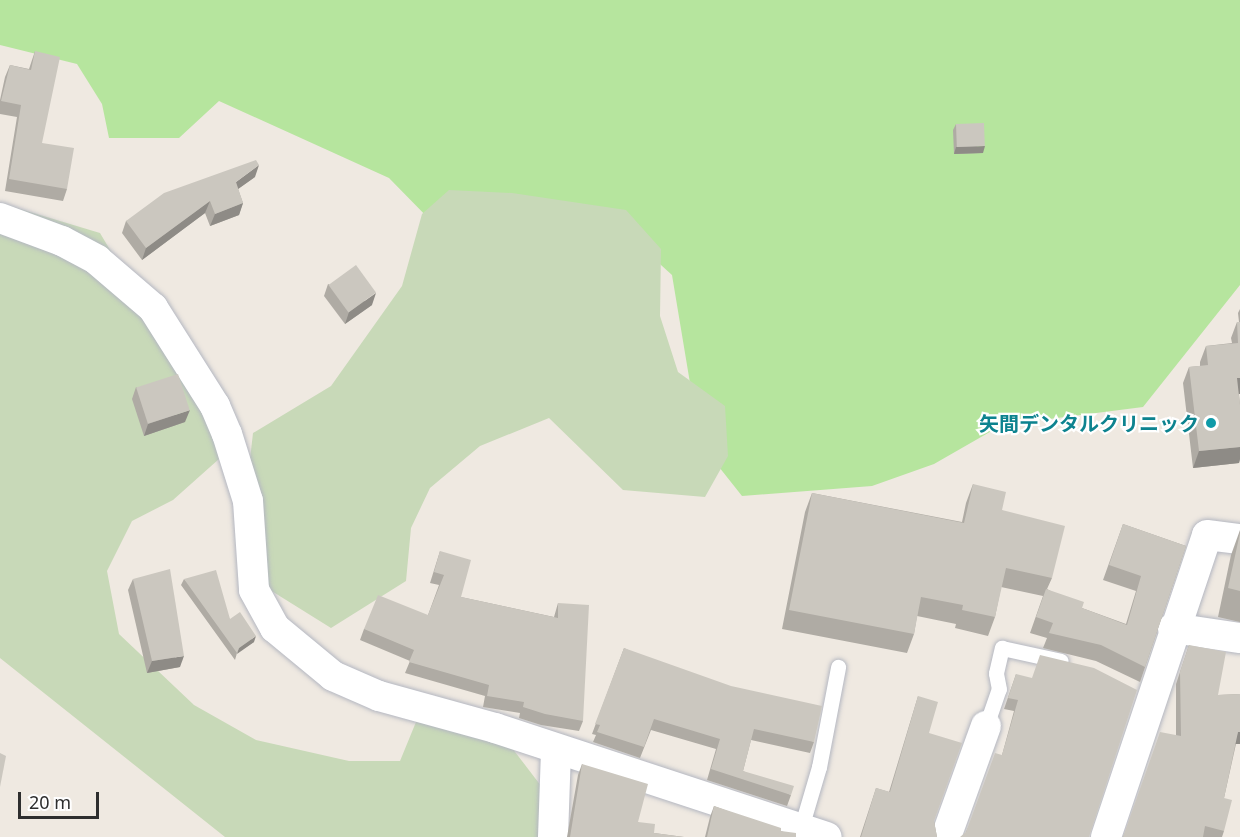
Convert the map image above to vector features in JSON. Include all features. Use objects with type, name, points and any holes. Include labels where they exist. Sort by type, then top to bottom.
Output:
[{"type":"street","points":[[0,218],[62,240],[97,260],[153,308],[215,405],[227,434],[248,501],[254,590],[275,628],[333,676],[379,696],[495,728],[556,751],[814,833]]},
{"type":"street","points":[[1106,837],[1146,696],[1207,535],[1240,539]]},
{"type":"street","points":[[1173,628],[1240,638]]},
{"type":"street","points":[[946,837],[986,726]]},
{"type":"street","points":[[553,837],[556,751]]},
{"type":"lane","points":[[986,726],[999,690],[996,673],[1002,648],[1082,667]]},
{"type":"lane","points":[[814,833],[819,767],[838,667]]},
{"type":"green space","points":[[0,0],[1240,0],[1240,285],[1143,407],[1002,425],[934,464],[872,486],[742,496],[700,443],[672,275],[617,225],[436,226],[389,178],[219,101],[179,138],[109,138],[102,104],[77,64],[0,45]]},
{"type":"green space","points":[[449,190],[512,193],[626,210],[661,249],[660,316],[678,372],[725,406],[728,456],[705,497],[623,490],[549,418],[480,446],[430,488],[411,528],[406,581],[331,628],[251,578],[240,547],[253,433],[331,386],[402,286],[422,214]]},
{"type":"green space","points":[[0,203],[100,233],[211,420],[219,459],[173,500],[132,521],[107,571],[119,634],[194,705],[256,740],[349,761],[400,761],[423,705],[509,744],[548,795],[544,837],[225,837],[0,658]]},
{"type":"building","points":[[35,51],[60,57],[42,143],[74,148],[67,189],[9,179],[21,105],[1,101],[10,65],[31,70]]},
{"type":"building","points":[[984,123],[985,146],[957,147],[956,124]]},
{"type":"building","points":[[256,160],[259,165],[236,182],[243,203],[215,214],[210,201],[146,248],[126,221],[164,193]]},
{"type":"building","points":[[356,265],[376,293],[348,312],[328,285]]},
{"type":"building","name":"矢間デンタルクリニック","points":[[1237,322],[1240,322],[1240,378],[1237,378],[1240,405],[1240,447],[1199,451],[1189,367],[1208,365],[1206,346],[1238,343]]},
{"type":"building","points":[[178,374],[190,410],[148,424],[136,388]]},
{"type":"building","points":[[973,484],[1006,492],[1002,510],[1065,526],[1052,578],[1006,568],[995,617],[962,610],[963,605],[921,597],[914,634],[789,610],[812,493],[964,523]]},
{"type":"building","points":[[1123,524],[1186,546],[1145,667],[1101,645],[1049,633],[1053,623],[1036,617],[1046,589],[1084,602],[1082,608],[1127,625],[1141,576],[1109,565]]},
{"type":"building","points":[[1240,533],[1240,591],[1228,588]]},
{"type":"building","points":[[440,551],[471,560],[461,597],[558,618],[558,603],[589,605],[583,721],[545,714],[523,707],[524,702],[487,696],[489,685],[409,662],[414,650],[364,629],[378,595],[428,615],[444,575],[434,572]]},
{"type":"building","points":[[170,569],[184,656],[152,661],[133,579]]},
{"type":"building","points":[[216,570],[230,619],[240,612],[256,636],[239,648],[237,653],[184,579]]},
{"type":"building","points":[[1189,645],[1226,652],[1218,695],[1240,694],[1240,732],[1238,732],[1224,798],[1232,800],[1224,831],[1205,826],[1203,837],[1123,837],[1160,732],[1181,736],[1180,672]]},
{"type":"building","points":[[624,648],[731,686],[822,706],[814,742],[754,729],[743,771],[794,786],[791,795],[711,769],[720,739],[654,719],[644,747],[597,732],[600,725],[595,724]]},
{"type":"building","points":[[1040,655],[1094,668],[1137,690],[1089,837],[960,837],[966,832],[995,753],[1002,755],[1018,700],[1008,698],[1016,674],[1032,678]]},
{"type":"building","points":[[918,696],[938,702],[929,733],[962,743],[934,821],[937,837],[861,837],[876,788],[890,792]]},
{"type":"building","points":[[0,753],[6,756],[0,787]]},
{"type":"building","points":[[582,764],[648,784],[638,822],[655,824],[654,833],[684,837],[570,837]]},
{"type":"building","points":[[714,806],[781,828],[781,831],[796,833],[796,837],[707,837]]},
{"type":"place","name":"矢間デンタルクリニック","points":[[1211,423]]}]
